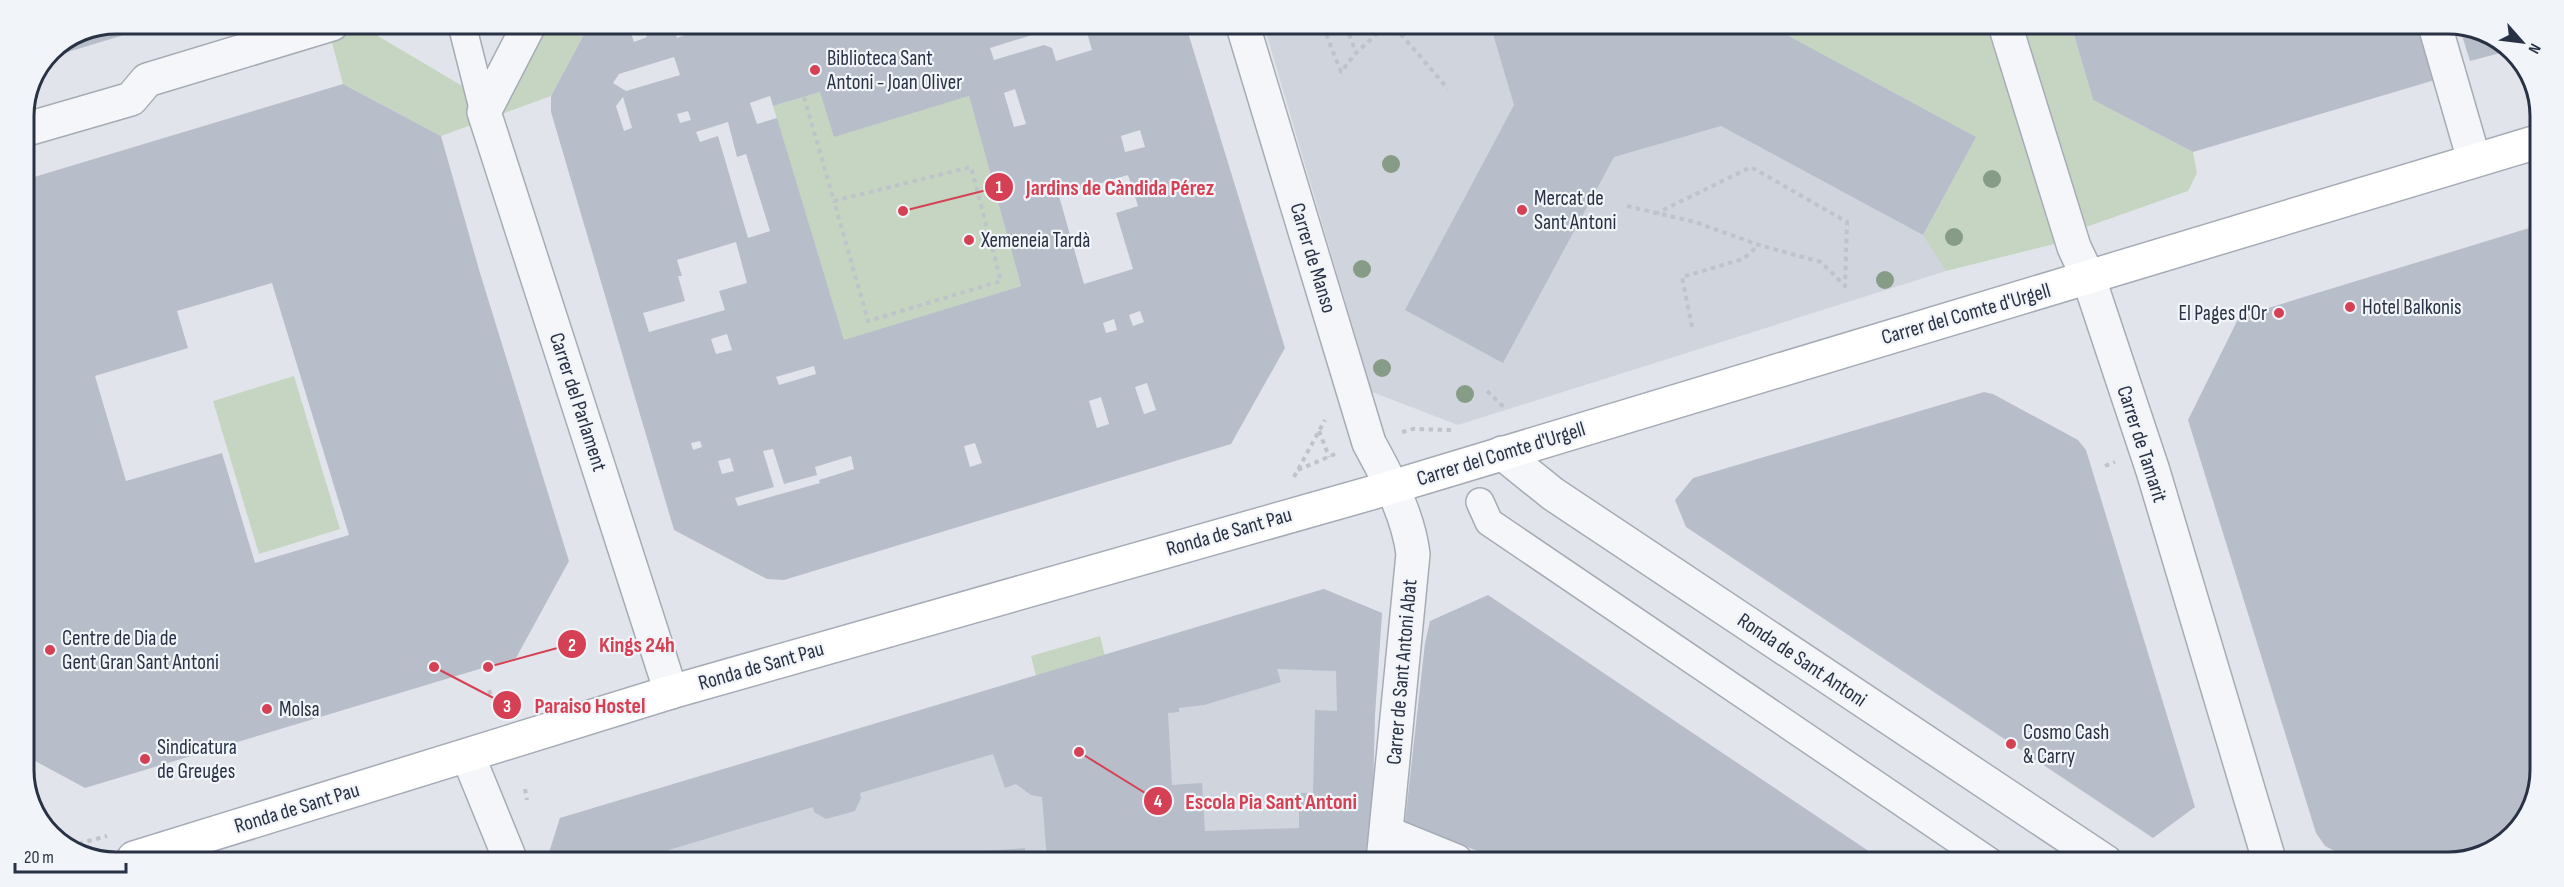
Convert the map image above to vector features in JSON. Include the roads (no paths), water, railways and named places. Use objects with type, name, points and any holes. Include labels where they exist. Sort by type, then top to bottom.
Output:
[{"type":"main road","name":"Carrer del Comte d'Urgell","points":[[1392,487],[1981,309],[2089,279],[2529,144]]},
{"type":"main road","name":"Ronda de Sant Pau","points":[[154,852],[671,692],[1392,487]]},
{"type":"street","points":[[34,127],[130,99],[147,80],[299,34]]},
{"type":"street","name":"Carrer del Parlament","points":[[464,34],[484,112],[671,692]]},
{"type":"street","points":[[484,112],[524,34]]},
{"type":"street","name":"Carrer de Manso","points":[[1245,34],[1369,443],[1392,487]]},
{"type":"street","name":"Carrer de Tamarit","points":[[2008,34],[2069,233],[2089,279],[2153,471],[2267,852]]},
{"type":"street","points":[[2437,34],[2474,160]]},
{"type":"street","name":"Ronda de Sant Antoni","points":[[1502,453],[1553,494],[2091,852]]},
{"type":"street","name":"Carrer de Sant Antoni Abat","points":[[1385,847],[1413,554],[1410,533],[1392,487]]},
{"type":"street","points":[[1480,502],[1489,522],[1975,852]]},
{"type":"street","points":[[468,756],[507,852]]},
{"type":"street","points":[[1385,847],[1410,852]]},
{"type":"place","name":"Biblioteca Sant Antoni - Joan Oliver","points":[[815,70]]},
{"type":"place","name":"Mercat de Sant Antoni","points":[[1522,210]]},
{"type":"place","name":"Jardins de Càndida Pérez","points":[[903,211]]},
{"type":"place","name":"Xemeneia Tardà","points":[[969,240]]},
{"type":"place","name":"Hotel Balkonis","points":[[2350,307]]},
{"type":"place","name":"El Pages d'Or","points":[[2279,313]]},
{"type":"place","name":"Centre de Dia de Gent Gran Sant Antoni","points":[[50,650]]},
{"type":"place","name":"Paraiso Hostel","points":[[434,667]]},
{"type":"place","name":"Kings 24h","points":[[488,667]]},
{"type":"place","name":"Molsa","points":[[267,709]]},
{"type":"place","name":"Cosmo Cash & Carry","points":[[2011,744]]},
{"type":"place","name":"Escola Pia Sant Antoni","points":[[1079,752]]},
{"type":"place","name":"Sindicatura de Greuges","points":[[145,759]]}]
